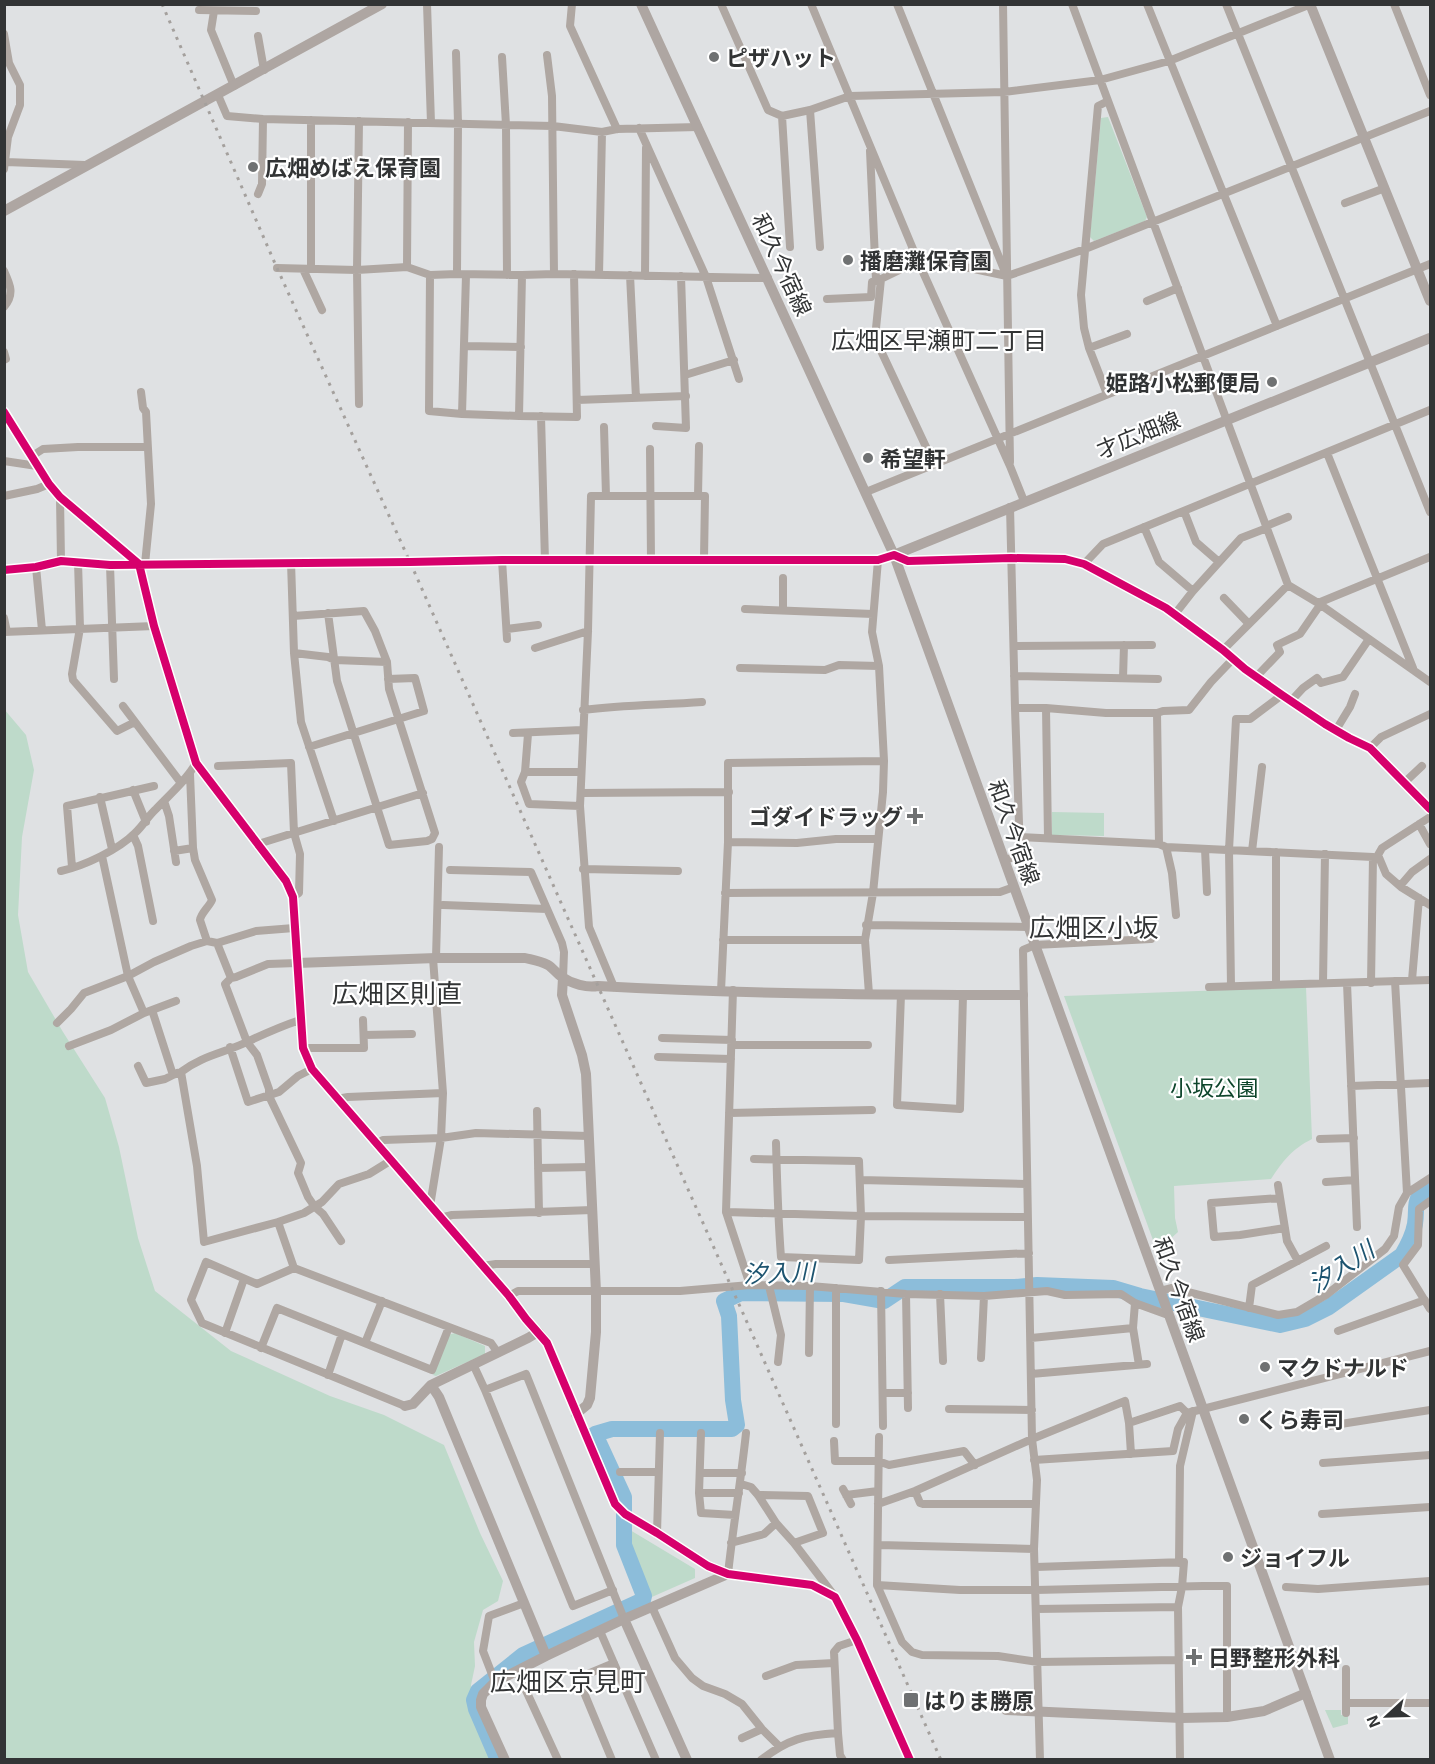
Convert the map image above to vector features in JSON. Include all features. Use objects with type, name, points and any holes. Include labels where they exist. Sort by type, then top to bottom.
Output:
[{"type":"street","points":[[4,211],[382,4]]},
{"type":"street","points":[[427,4],[431,123]]},
{"type":"street","points":[[572,4],[570,26],[617,129]]},
{"type":"street","name":"和久今宿線","points":[[641,4],[894,555],[1160,1290],[1194,1411],[1306,1693],[1330,1760]]},
{"type":"street","points":[[721,4],[768,110],[782,116],[810,110],[850,96],[1004,92],[1100,80],[1169,61],[1310,5],[1431,301]]},
{"type":"street","points":[[811,4],[918,261],[1024,501]]},
{"type":"street","points":[[897,4],[1007,276]]},
{"type":"street","points":[[1003,4],[1010,465]]},
{"type":"street","points":[[1072,4],[1288,585],[1431,682]]},
{"type":"street","points":[[1146,4],[1277,326]]},
{"type":"street","points":[[1226,4],[1431,512]]},
{"type":"street","points":[[1394,4],[1427,76],[1431,95]]},
{"type":"street","points":[[199,10],[256,11]]},
{"type":"street","points":[[214,11],[211,30],[234,86]]},
{"type":"street","points":[[4,34],[7,63],[20,85],[20,105],[8,137],[5,165],[88,165]]},
{"type":"street","points":[[258,36],[264,70]]},
{"type":"street","points":[[456,53],[464,346],[462,414]]},
{"type":"street","points":[[547,55],[553,126],[554,274]]},
{"type":"street","points":[[502,57],[506,125],[507,275]]},
{"type":"street","points":[[218,95],[227,116],[263,119],[553,126],[602,132],[617,129],[698,127]]},
{"type":"street","points":[[1107,394],[1089,348],[1084,328],[1081,296],[1098,106],[1108,101]]},
{"type":"street","points":[[810,110],[820,247]]},
{"type":"street","points":[[827,299],[871,297],[872,282],[927,259],[1007,276],[1085,249],[1431,111]]},
{"type":"street","points":[[782,116],[790,247]]},
{"type":"street","points":[[258,194],[262,184],[263,119]]},
{"type":"street","points":[[4,120],[14,123]]},
{"type":"street","points":[[311,120],[307,269],[322,309]]},
{"type":"street","points":[[359,121],[357,270],[359,404]]},
{"type":"street","points":[[407,267],[408,122]]},
{"type":"street","points":[[639,128],[706,277],[739,379]]},
{"type":"street","points":[[598,275],[602,132]]},
{"type":"street","points":[[870,144],[878,280],[875,338],[934,464]]},
{"type":"street","points":[[645,276],[646,146]]},
{"type":"street","points":[[1345,203],[1385,188]]},
{"type":"street","points":[[866,492],[1431,264]]},
{"type":"street","points":[[278,268],[357,270],[407,267],[430,275],[574,274],[768,278]]},
{"type":"street","points":[[4,271],[12,293],[4,307]]},
{"type":"street","points":[[430,275],[429,411],[577,417],[574,274]]},
{"type":"street","points":[[519,416],[522,275]]},
{"type":"street","points":[[630,275],[636,398]]},
{"type":"street","points":[[657,426],[686,428],[681,276]]},
{"type":"street","points":[[1147,301],[1178,288]]},
{"type":"street","points":[[1089,348],[1127,334]]},
{"type":"street","name":"才広畑線","points":[[894,555],[1431,338]]},
{"type":"street","points":[[464,346],[521,347]]},
{"type":"street","points":[[4,352],[6,359],[4,360]]},
{"type":"street","points":[[685,375],[734,360]]},
{"type":"street","points":[[141,392],[143,408],[146,412],[151,504],[142,564],[154,626],[196,763],[286,881],[293,897],[303,1048],[312,1069],[547,1343],[615,1504],[625,1514],[708,1566],[728,1574],[812,1585],[835,1597]]},
{"type":"street","points":[[577,400],[686,396]]},
{"type":"street","points":[[1084,564],[1102,544],[1431,411]]},
{"type":"street","points":[[4,412],[49,484],[60,496],[142,564]]},
{"type":"street","points":[[541,416],[545,561]]},
{"type":"street","points":[[604,427],[606,496]]},
{"type":"street","points":[[698,496],[699,446]]},
{"type":"street","points":[[32,456],[43,449],[147,447]]},
{"type":"street","points":[[650,449],[651,560]]},
{"type":"street","points":[[1327,453],[1413,670]]},
{"type":"street","points":[[4,461],[37,466]]},
{"type":"street","points":[[4,496],[49,484]]},
{"type":"street","points":[[60,496],[61,561]]},
{"type":"street","points":[[614,987],[589,927],[580,806],[591,496],[705,496],[704,560]]},
{"type":"street","points":[[1005,860],[1020,852],[1010,507]]},
{"type":"street","points":[[1184,511],[1196,542],[1219,562]]},
{"type":"street","points":[[1175,614],[1241,538],[1288,517]]},
{"type":"street","points":[[1144,527],[1159,562],[1194,591]]},
{"type":"street","points":[[4,570],[36,567],[61,561],[110,565],[502,560],[878,560],[894,555],[908,561],[1011,558],[1065,560],[1084,564],[1175,614],[1282,695],[1336,730],[1370,748],[1431,809]]},
{"type":"street","points":[[1256,677],[1280,652],[1277,645],[1300,634],[1319,604],[1431,557]]},
{"type":"street","points":[[502,560],[507,639]]},
{"type":"street","points":[[869,994],[865,940],[873,893],[884,761],[879,666],[872,632],[878,560]]},
{"type":"street","points":[[78,562],[80,628],[73,680],[117,731],[135,722]]},
{"type":"street","points":[[291,562],[294,653],[301,722],[334,821]]},
{"type":"street","points":[[110,565],[114,679]]},
{"type":"street","points":[[36,567],[42,630]]},
{"type":"street","points":[[783,578],[783,610]]},
{"type":"street","points":[[1223,650],[1288,585]]},
{"type":"street","points":[[1224,598],[1249,624]]},
{"type":"street","points":[[745,609],[873,614]]},
{"type":"street","points":[[293,616],[328,613],[364,611],[375,631],[387,662],[389,689],[435,833],[428,841],[389,845],[337,681],[328,613]]},
{"type":"street","points":[[4,618],[6,632],[154,626]]},
{"type":"street","points":[[507,629],[538,625]]},
{"type":"street","points":[[535,648],[588,631]]},
{"type":"street","points":[[1291,701],[1317,678],[1322,683],[1343,677],[1369,639]]},
{"type":"street","points":[[1123,678],[1124,645]]},
{"type":"street","points":[[1014,646],[1152,645]]},
{"type":"street","points":[[294,653],[335,660],[387,662]]},
{"type":"street","points":[[1015,708],[1106,713],[1157,713],[1189,710],[1233,659]]},
{"type":"street","points":[[740,668],[825,670],[839,664],[879,666]]},
{"type":"street","points":[[1014,676],[1158,679]]},
{"type":"street","points":[[309,747],[424,711],[415,678],[388,679]]},
{"type":"street","points":[[1336,730],[1355,694]]},
{"type":"street","points":[[1230,986],[1229,850],[1236,719],[1250,719],[1282,695]]},
{"type":"street","points":[[583,710],[702,702]]},
{"type":"street","points":[[123,706],[181,783]]},
{"type":"street","points":[[1046,708],[1048,838]]},
{"type":"street","points":[[1157,713],[1162,846],[1172,873],[1176,915]]},
{"type":"street","points":[[1370,748],[1381,737],[1431,714]]},
{"type":"street","points":[[513,733],[582,730]]},
{"type":"street","points":[[528,734],[525,772],[521,782],[529,804],[580,806]]},
{"type":"street","points":[[721,991],[728,842],[728,763],[884,761]]},
{"type":"street","points":[[61,871],[102,856],[122,844],[146,822],[154,810],[190,774],[196,763]]},
{"type":"street","points":[[218,765],[291,763],[294,833],[300,854],[299,893],[293,897]]},
{"type":"street","points":[[1405,782],[1422,766]]},
{"type":"street","points":[[1252,851],[1262,767]]},
{"type":"street","points":[[525,772],[580,772]]},
{"type":"street","points":[[190,774],[195,860],[212,900],[200,918],[207,941]]},
{"type":"street","points":[[72,867],[67,806],[154,786]]},
{"type":"street","points":[[133,790],[146,822]]},
{"type":"street","points":[[581,793],[729,792]]},
{"type":"street","points":[[258,844],[423,793]]},
{"type":"street","points":[[100,797],[112,849]]},
{"type":"street","points":[[164,801],[169,816],[176,862]]},
{"type":"street","points":[[1371,983],[1376,856],[1382,849],[1431,817]]},
{"type":"street","points":[[1419,824],[1431,844]]},
{"type":"street","points":[[133,835],[138,846],[153,921]]},
{"type":"street","points":[[1020,837],[1206,849],[1376,856]]},
{"type":"street","points":[[728,842],[796,843],[836,839],[878,839]]},
{"type":"street","points":[[430,1206],[441,1138],[443,1093],[434,958],[439,847]]},
{"type":"street","points":[[174,851],[193,848]]},
{"type":"street","points":[[1206,849],[1207,892]]},
{"type":"street","points":[[1276,852],[1276,984]]},
{"type":"street","points":[[1323,983],[1325,854]]},
{"type":"street","points":[[102,856],[128,976],[148,1011],[177,1073],[197,1166],[204,1242],[293,1217],[315,1207],[339,1184],[369,1174],[390,1161]]},
{"type":"street","points":[[1376,856],[1386,874],[1400,886],[1431,905]]},
{"type":"street","points":[[1400,886],[1412,872],[1431,859]]},
{"type":"street","points":[[583,868],[678,871]]},
{"type":"street","points":[[450,870],[531,872],[564,952],[562,995],[586,1074],[596,1292],[596,1332],[590,1398],[587,1405],[576,1414]]},
{"type":"street","points":[[725,893],[1000,892],[1014,887]]},
{"type":"street","points":[[1412,980],[1419,898]]},
{"type":"street","points":[[443,905],[547,909]]},
{"type":"street","points":[[866,925],[1029,927]]},
{"type":"street","points":[[57,1023],[84,993],[128,976],[154,962],[207,941],[217,943],[256,931],[294,928]]},
{"type":"street","points":[[1040,1760],[1034,1549],[1037,1480],[1032,1439],[1023,950],[1035,945],[1151,939]]},
{"type":"street","points":[[723,940],[865,940]]},
{"type":"street","points":[[217,943],[231,978]]},
{"type":"street","points":[[341,1241],[323,1214],[308,1197],[298,1173],[301,1163],[269,1096],[269,1089],[257,1055],[248,1042],[225,984],[231,978],[268,964],[434,958],[525,958],[538,960],[563,978],[583,986],[721,991],[1023,995]]},
{"type":"street","points":[[1209,987],[1431,980]]},
{"type":"street","points":[[1395,981],[1407,1193]]},
{"type":"street","points":[[1347,983],[1357,1227]]},
{"type":"street","points":[[733,990],[726,1212],[750,1285]]},
{"type":"street","points":[[901,994],[897,1105],[960,1110],[963,995]]},
{"type":"street","points":[[69,1046],[176,1001]]},
{"type":"street","points":[[138,1066],[146,1083],[165,1079],[203,1058],[300,1020]]},
{"type":"street","points":[[303,1048],[364,1048],[363,1020]]},
{"type":"street","points":[[363,1035],[412,1034]]},
{"type":"street","points":[[662,1038],[732,1043],[868,1045]]},
{"type":"street","points":[[230,1047],[248,1102],[279,1092],[298,1076],[312,1069]]},
{"type":"street","points":[[657,1057],[731,1059]]},
{"type":"street","points":[[1352,1086],[1431,1083]]},
{"type":"street","points":[[337,1099],[443,1093]]},
{"type":"street","points":[[729,1113],[872,1110]]},
{"type":"street","points":[[537,1111],[538,1213]]},
{"type":"street","points":[[376,1144],[383,1140],[441,1138],[476,1133],[590,1136]]},
{"type":"street","points":[[1320,1139],[1354,1138]]},
{"type":"street","points":[[754,1159],[776,1159],[859,1161],[861,1216],[859,1260],[781,1257],[777,1214],[776,1159],[776,1143]]},
{"type":"street","points":[[538,1168],[590,1167]]},
{"type":"street","points":[[1160,1290],[1172,1288],[1278,1315],[1297,1312],[1326,1295],[1385,1249],[1394,1236],[1399,1207],[1407,1193],[1431,1178]]},
{"type":"street","points":[[860,1180],[1027,1184]]},
{"type":"street","points":[[1326,1182],[1355,1180]]},
{"type":"street","points":[[1278,1185],[1287,1241],[1298,1261]]},
{"type":"street","points":[[1280,1198],[1210,1203],[1214,1237],[1285,1228]]},
{"type":"street","points":[[1431,1201],[1419,1209],[1418,1245],[1403,1265],[1431,1309]]},
{"type":"street","points":[[440,1218],[452,1215],[592,1210]]},
{"type":"street","points":[[726,1212],[1028,1217]]},
{"type":"street","points":[[278,1222],[294,1268]]},
{"type":"street","points":[[1249,1308],[1252,1285],[1326,1246]]},
{"type":"street","points":[[889,1260],[1029,1253]]},
{"type":"street","points":[[498,1353],[491,1343],[294,1268],[257,1284],[206,1262],[191,1300],[202,1323],[405,1406],[413,1404],[431,1384],[498,1353],[538,1332]]},
{"type":"street","points":[[482,1266],[594,1264]]},
{"type":"street","points":[[225,1333],[244,1279]]},
{"type":"street","points":[[509,1296],[518,1291],[680,1291],[750,1285],[810,1286],[836,1292],[882,1291],[906,1294],[984,1296],[1047,1291],[1065,1295],[1121,1294],[1135,1303],[1167,1312]]},
{"type":"street","points":[[769,1286],[782,1335],[778,1362]]},
{"type":"street","points":[[809,1353],[810,1286]]},
{"type":"street","points":[[882,1291],[883,1426]]},
{"type":"street","points":[[836,1292],[836,1424]]},
{"type":"street","points":[[906,1294],[908,1408]]},
{"type":"street","points":[[940,1294],[943,1361]]},
{"type":"street","points":[[981,1358],[984,1296]]},
{"type":"street","points":[[1338,1331],[1425,1300]]},
{"type":"street","points":[[364,1343],[382,1302]]},
{"type":"street","points":[[1031,1374],[1143,1364],[1133,1328],[1135,1303]]},
{"type":"street","points":[[261,1348],[277,1308],[432,1370],[449,1327]]},
{"type":"street","points":[[1030,1338],[1133,1328]]},
{"type":"street","points":[[328,1375],[342,1334]]},
{"type":"street","points":[[1129,1423],[1180,1406],[1194,1411],[1431,1350]]},
{"type":"street","points":[[473,1364],[573,1606],[613,1590]]},
{"type":"street","points":[[485,1390],[526,1374],[624,1619],[687,1760]]},
{"type":"street","points":[[431,1384],[439,1398],[546,1656]]},
{"type":"street","points":[[883,1393],[908,1393]]},
{"type":"street","points":[[878,1504],[915,1491],[1125,1401],[1131,1454]]},
{"type":"street","points":[[949,1409],[1032,1410]]},
{"type":"street","points":[[1328,1426],[1431,1410]]},
{"type":"street","points":[[1034,1460],[1173,1451],[1179,1429],[1194,1411]]},
{"type":"street","points":[[1179,1563],[1180,1466],[1194,1411]]},
{"type":"street","points":[[657,1533],[660,1433]]},
{"type":"street","points":[[728,1574],[746,1433]]},
{"type":"street","points":[[701,1434],[699,1493],[701,1513],[735,1515]]},
{"type":"street","points":[[879,1437],[877,1585],[902,1641],[912,1652],[922,1655],[998,1656],[1038,1662],[1179,1660]]},
{"type":"street","points":[[834,1441],[835,1461],[878,1461],[889,1465],[964,1451],[975,1465]]},
{"type":"street","points":[[1323,1463],[1431,1455]]},
{"type":"street","points":[[620,1472],[658,1472]]},
{"type":"street","points":[[700,1473],[742,1473]]},
{"type":"street","points":[[699,1493],[751,1487],[758,1495],[835,1597],[857,1640],[910,1760]]},
{"type":"street","points":[[851,1504],[844,1492],[878,1491]]},
{"type":"street","points":[[915,1491],[920,1503],[923,1504],[1036,1504]]},
{"type":"street","points":[[758,1495],[808,1496],[823,1533],[794,1543]]},
{"type":"street","points":[[1322,1514],[1431,1507]]},
{"type":"street","points":[[731,1543],[764,1534],[777,1523]]},
{"type":"street","points":[[879,1545],[1034,1549]]},
{"type":"street","points":[[1035,1567],[1184,1562],[1178,1606],[1180,1760]]},
{"type":"street","points":[[506,1760],[481,1707],[483,1694],[495,1682],[624,1619],[728,1574]]},
{"type":"street","points":[[1286,1587],[1318,1589],[1431,1581]]},
{"type":"street","points":[[877,1585],[960,1590],[1227,1586],[1227,1717]]},
{"type":"street","points":[[495,1682],[483,1651],[489,1616],[524,1604]]},
{"type":"street","points":[[1036,1609],[1178,1606]]},
{"type":"street","points":[[652,1607],[675,1658],[692,1678],[742,1704],[762,1730],[779,1746]]},
{"type":"street","points":[[600,1631],[656,1760]]},
{"type":"street","points":[[843,1760],[840,1755],[838,1733],[834,1652],[839,1646],[857,1640]]},
{"type":"street","points":[[612,1760],[578,1678],[614,1663]]},
{"type":"street","points":[[766,1676],[796,1665],[834,1663]]},
{"type":"street","points":[[1346,1669],[1346,1713]]},
{"type":"street","points":[[518,1671],[558,1760]]},
{"type":"street","points":[[1006,1710],[1181,1718],[1227,1717],[1264,1711],[1306,1693]]},
{"type":"street","points":[[1346,1703],[1431,1703]]},
{"type":"street","points":[[742,1738],[762,1730]]},
{"type":"street","points":[[761,1760],[779,1746],[794,1740],[817,1734],[838,1733]]},
{"type":"green space","points":[[1108,117],[1147,217],[1145,221],[1094,241],[1090,237],[1101,118]]},
{"type":"green space","points":[[4,709],[26,735],[34,770],[22,837],[18,915],[28,972],[105,1098],[119,1147],[138,1238],[155,1291],[231,1351],[330,1396],[384,1415],[444,1445],[480,1533],[503,1581],[498,1601],[483,1610],[474,1642],[475,1666],[471,1685],[472,1712],[481,1739],[492,1759],[5,1759]]},
{"type":"green space","points":[[1052,812],[1104,813],[1104,836],[1052,835]]},
{"type":"green space","name":"小坂公園","points":[[1306,987],[1312,1139],[1288,1156],[1271,1179],[1174,1186],[1178,1232],[1157,1251],[1064,996]]},
{"type":"green space","points":[[455,1333],[485,1346],[485,1354],[436,1376],[433,1375],[448,1335]]},
{"type":"green space","points":[[625,1527],[695,1569],[695,1578],[645,1600],[626,1545]]},
{"type":"green space","points":[[1325,1710],[1341,1710],[1341,1715],[1348,1715],[1348,1724],[1333,1728]]},
{"type":"waterway","name":"汐入川","points":[[498,1760],[476,1709],[474,1700],[478,1691],[523,1655],[643,1600],[644,1596],[624,1545],[624,1497],[595,1434],[612,1429],[732,1429],[737,1425],[733,1400],[729,1316],[724,1301],[741,1293],[844,1294],[884,1301],[905,1287],[1037,1285],[1113,1288],[1140,1296],[1280,1325],[1305,1319],[1329,1307],[1402,1255],[1414,1228],[1416,1203],[1420,1195],[1430,1187]]},
{"type":"railway","points":[[162,4],[277,268],[410,562],[941,1760]]},
{"type":"cycle path","points":[[4,412],[49,484],[60,497],[139,564],[154,626],[196,763],[286,881],[293,897],[303,1048],[312,1069],[547,1343],[615,1504],[625,1514],[708,1566],[728,1574],[812,1585],[835,1597],[857,1640],[910,1760]]},
{"type":"cycle path","points":[[4,570],[36,567],[61,561],[110,565],[502,560],[878,560],[894,555],[908,561],[1065,559],[1084,564],[1166,608],[1282,695],[1325,724],[1370,748],[1430,809]]},
{"type":"place","name":"ピザハット","points":[[714,57]]},
{"type":"place","name":"広畑めばえ保育園","points":[[253,167]]},
{"type":"place","name":"播磨灘保育園","points":[[848,260]]},
{"type":"place","name":"姫路小松郵便局","points":[[1272,382]]},
{"type":"place","name":"希望軒","points":[[868,458]]},
{"type":"place","name":"ゴダイドラッグ","points":[[915,816]]},
{"type":"place","name":"マクドナルド","points":[[1265,1367]]},
{"type":"place","name":"くら寿司","points":[[1244,1419]]},
{"type":"place","name":"ジョイフル","points":[[1228,1557]]},
{"type":"place","name":"日野整形外科","points":[[1194,1657]]},
{"type":"place","name":"はりま勝原","points":[[911,1700]]},
{"type":"district","name":"広畑区早瀬町二丁目","points":[[939,339]]},
{"type":"district","name":"広畑区小坂","points":[[1094,926]]},
{"type":"district","name":"広畑区則直","points":[[397,992]]},
{"type":"district","name":"広畑区京見町","points":[[568,1680]]}]
